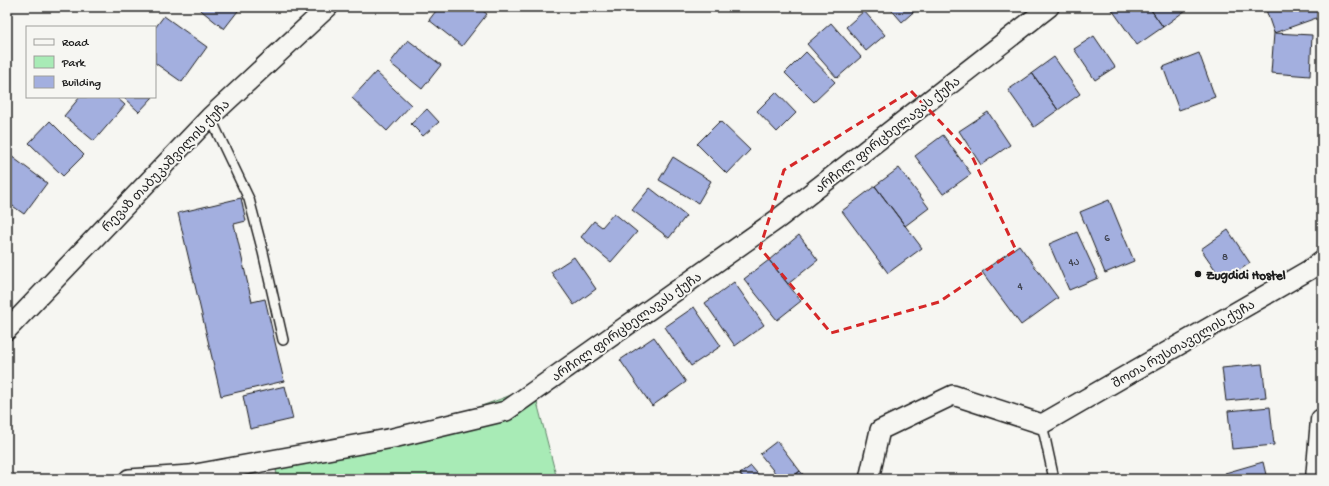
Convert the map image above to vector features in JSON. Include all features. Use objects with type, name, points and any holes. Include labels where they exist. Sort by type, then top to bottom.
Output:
[{"type":"street","name":"რევაზ თაბუკაშვილის ქუჩა","points":[[7,330],[210,117],[328,7]]},
{"type":"street","name":"არჩილ ფირცხელავას ქუჩა","points":[[137,479],[198,474],[392,438],[506,411],[779,218],[1049,7]]},
{"type":"street","name":"შოთა რუსთაველის ქუჩა","points":[[1042,424],[1308,270],[1322,260]]},
{"type":"street","points":[[869,479],[880,430],[953,395],[1042,424]]},
{"type":"street","points":[[1317,479],[1322,420]]},
{"type":"lane","points":[[210,117],[249,199],[283,340]]},
{"type":"lane","points":[[1042,424],[1054,479]]},
{"type":"highlighted area","points":[[911,91],[971,154],[1016,250],[939,302],[831,333],[760,248],[784,170]]},
{"type":"green space","points":[[533,387],[557,479],[278,479],[276,470],[403,435]]},
{"type":"building","points":[[197,7],[241,7],[224,29]]},
{"type":"building","points":[[439,7],[478,7],[487,14],[462,46],[429,20]]},
{"type":"building","points":[[889,7],[919,7],[902,22]]},
{"type":"building","points":[[1110,7],[1149,7],[1163,27],[1137,45]]},
{"type":"building","points":[[1149,7],[1190,7],[1163,27]]},
{"type":"building","points":[[1265,7],[1320,7],[1322,16],[1274,33]]},
{"type":"building","points":[[864,11],[885,35],[866,51],[846,27]]},
{"type":"building","points":[[164,16],[207,47],[182,82],[156,64],[156,27]]},
{"type":"building","points":[[831,23],[861,57],[837,78],[807,44]]},
{"type":"building","points":[[1274,33],[1312,35],[1310,76],[1271,73]]},
{"type":"building","points":[[1094,36],[1115,67],[1095,80],[1074,49]]},
{"type":"building","points":[[408,40],[441,65],[422,89],[390,63]]},
{"type":"building","points":[[806,52],[835,82],[814,102],[785,73]]},
{"type":"building","points":[[1199,53],[1215,97],[1179,110],[1163,67]]},
{"type":"building","points":[[1054,57],[1080,94],[1058,110],[1032,73]]},
{"type":"building","points":[[376,72],[411,105],[387,131],[352,98]]},
{"type":"building","points":[[1032,73],[1058,110],[1034,127],[1008,90]]},
{"type":"building","points":[[776,92],[796,113],[777,132],[757,111]]},
{"type":"building","points":[[79,98],[117,98],[125,105],[94,141],[64,116]]},
{"type":"building","points":[[124,98],[152,98],[139,112]]},
{"type":"building","points":[[427,109],[439,122],[423,136],[411,124]]},
{"type":"building","points":[[988,112],[1010,145],[981,165],[959,131]]},
{"type":"building","points":[[50,121],[84,155],[63,176],[29,143]]},
{"type":"building","points":[[720,121],[750,150],[727,174],[697,144]]},
{"type":"building","points":[[943,135],[971,174],[943,194],[915,156]]},
{"type":"building","points":[[7,153],[47,183],[24,214],[7,202]]},
{"type":"building","points":[[673,157],[711,181],[698,203],[659,180]]},
{"type":"building","points":[[899,168],[929,208],[905,226],[875,186]]},
{"type":"building","points":[[875,186],[922,248],[888,273],[842,211]]},
{"type":"building","points":[[650,188],[686,216],[669,238],[632,210]]},
{"type":"building","points":[[241,198],[246,221],[234,224],[252,302],[265,299],[284,381],[221,396],[178,213]]},
{"type":"building","points":[[1109,200],[1134,261],[1105,273],[1080,212]]},
{"type":"building","points":[[614,213],[637,232],[611,262],[581,237],[594,221],[602,227]]},
{"type":"building","points":[[1228,230],[1250,263],[1223,281],[1201,249]]},
{"type":"building","points":[[1077,232],[1098,278],[1069,290],[1049,244]]},
{"type":"building","points":[[799,235],[818,260],[788,284],[769,260]]},
{"type":"building","points":[[1019,245],[1058,298],[1021,325],[982,272]]},
{"type":"building","points":[[574,257],[596,289],[574,305],[551,272]]},
{"type":"building","points":[[769,260],[801,301],[777,320],[744,279]]},
{"type":"building","points":[[734,282],[764,325],[735,346],[705,303]]},
{"type":"building","points":[[694,307],[721,346],[691,366],[665,327]]},
{"type":"building","points":[[654,337],[686,382],[652,406],[620,360]]},
{"type":"building","points":[[1262,364],[1266,397],[1226,401],[1222,368]]},
{"type":"building","points":[[285,386],[293,419],[250,429],[243,396]]},
{"type":"building","points":[[1270,407],[1274,445],[1232,449],[1228,411]]},
{"type":"building","points":[[777,441],[800,471],[790,479],[780,479],[760,454]]},
{"type":"building","points":[[1263,462],[1267,479],[1227,479],[1225,473]]},
{"type":"building","points":[[751,466],[762,479],[744,479],[740,474]]},
{"type":"building","points":[[800,471],[807,479],[790,479]]},
{"type":"place","name":"Zugdidi Hostel","points":[[1198,274]]}]
